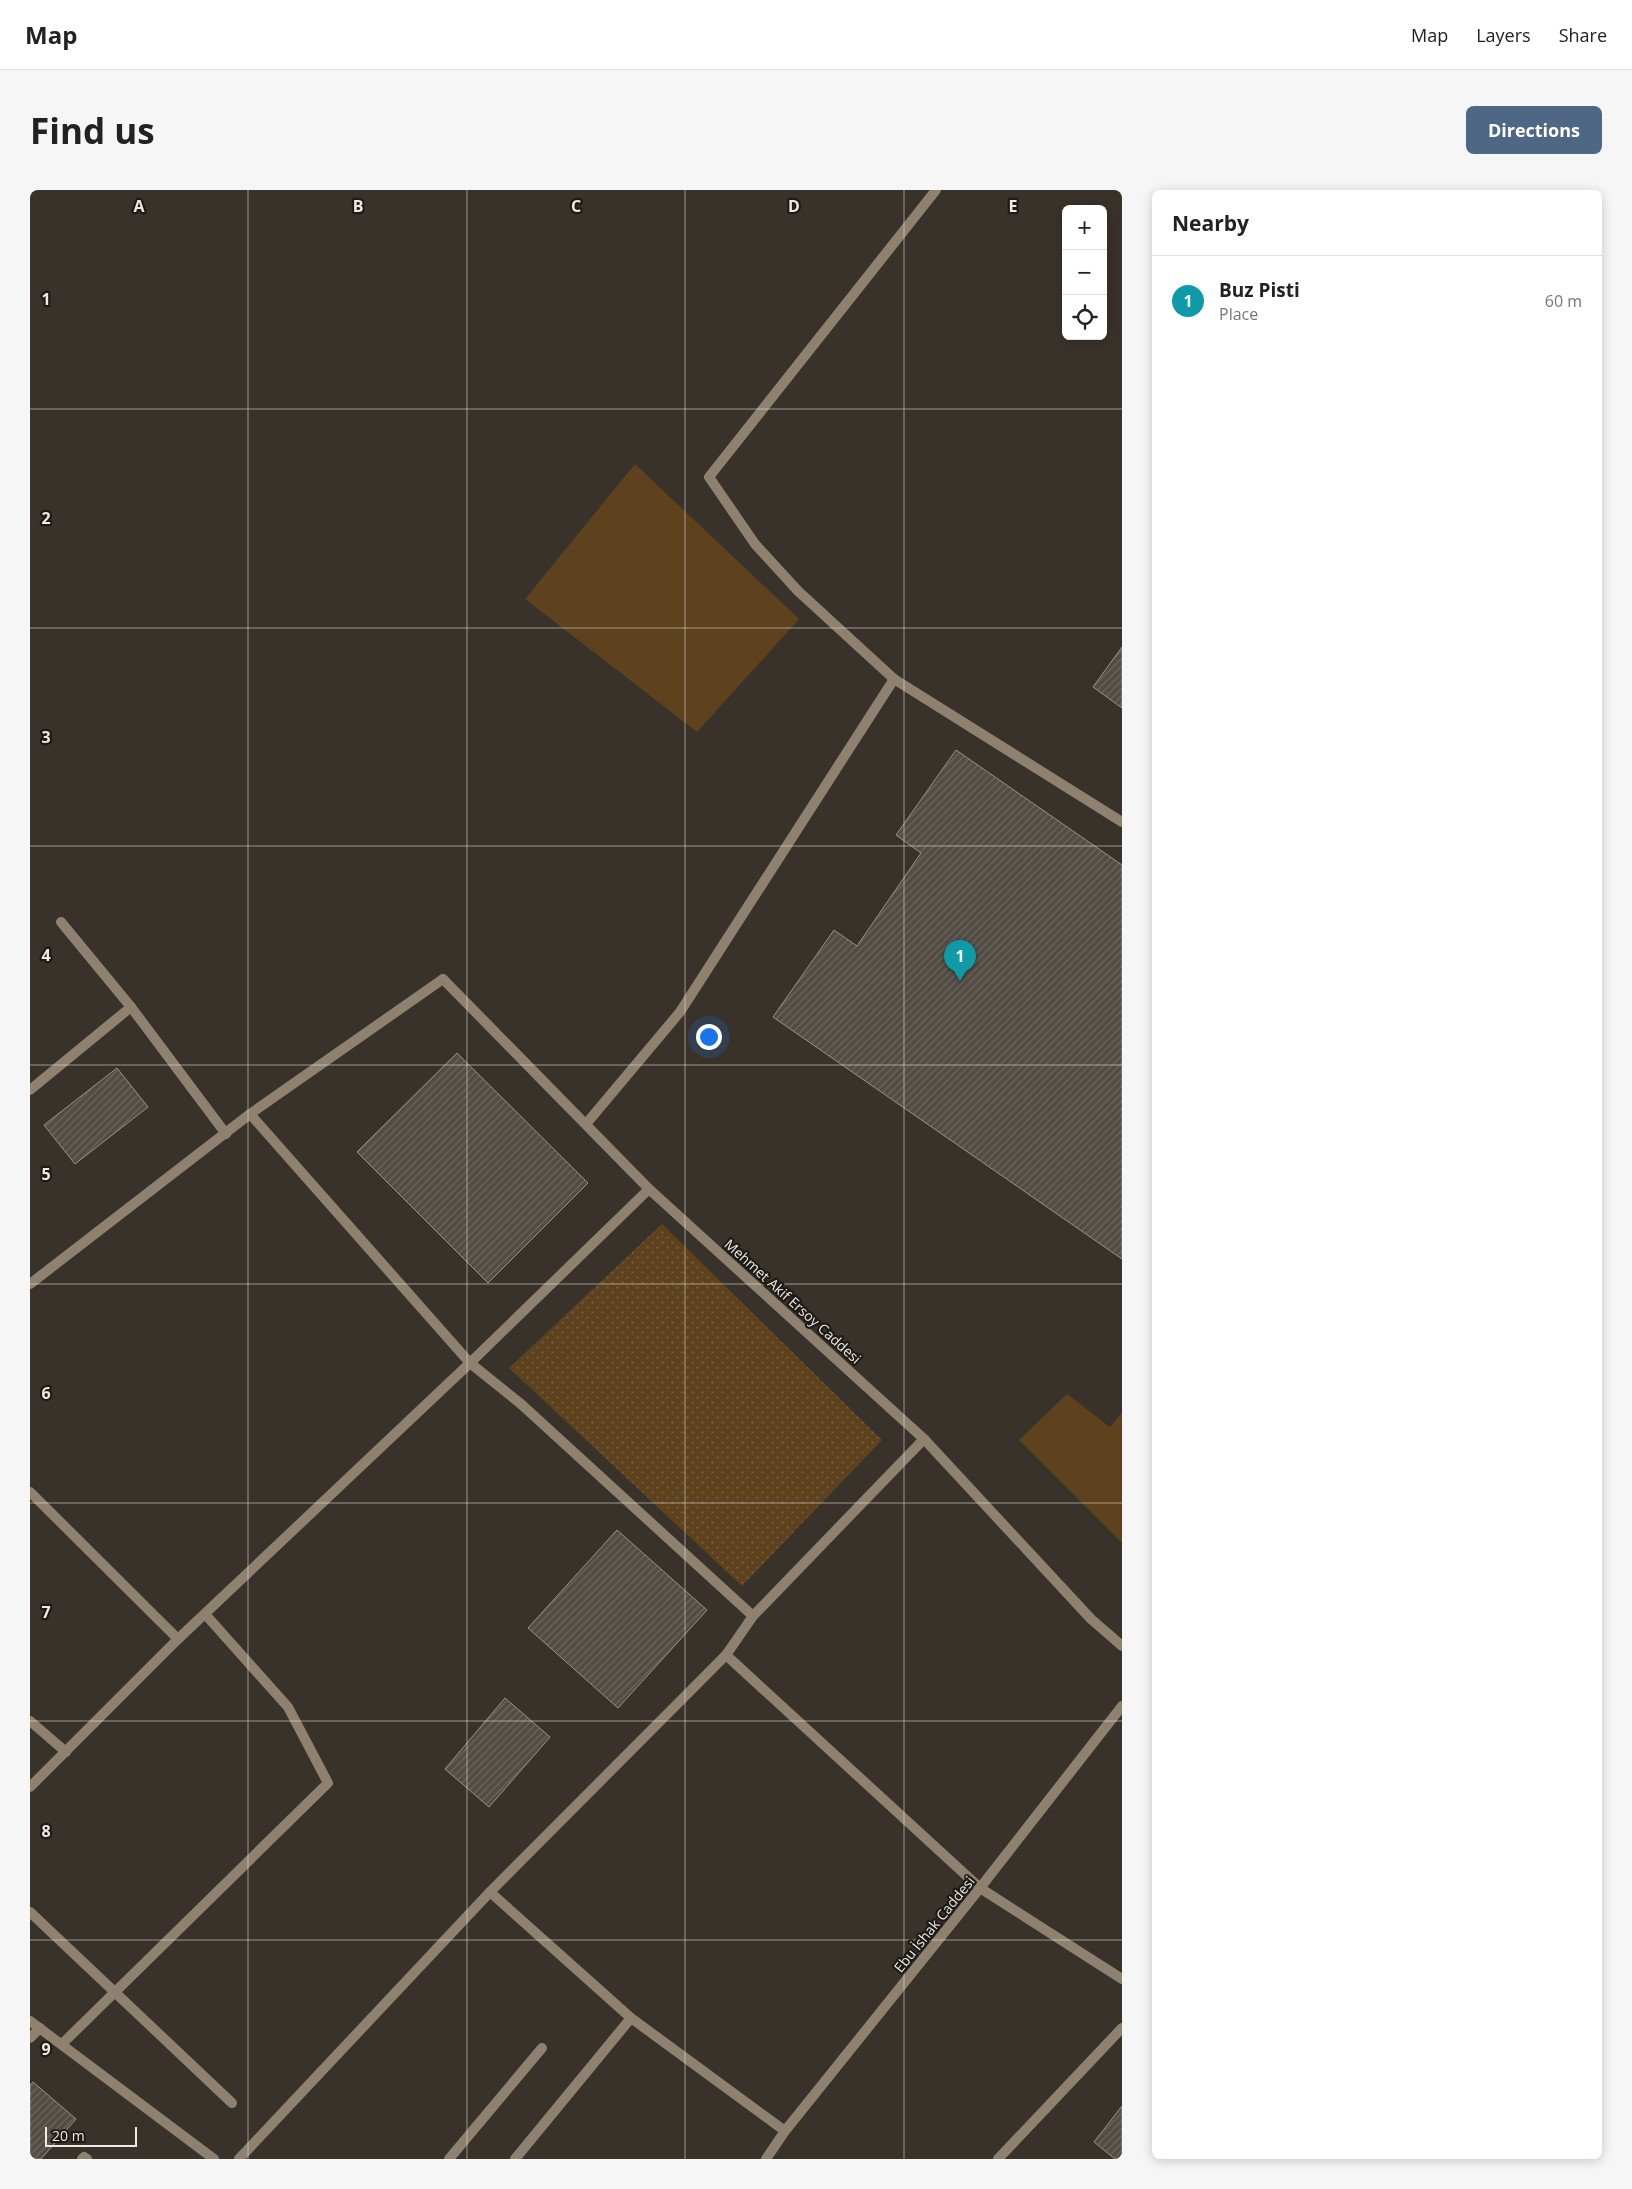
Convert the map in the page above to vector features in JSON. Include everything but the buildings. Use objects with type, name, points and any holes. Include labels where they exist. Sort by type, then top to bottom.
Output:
[{"type":"street","points":[[936,190],[708,477],[755,544],[798,591],[894,679],[1122,822]]},
{"type":"street","points":[[586,1124],[680,1012],[894,679]]},
{"type":"street","points":[[61,922],[131,1007],[226,1134]]},
{"type":"street","name":"Mehmet Akif Ersoy Caddesi","points":[[250,1114],[443,979],[649,1189],[924,1439],[1091,1619],[1122,1646]]},
{"type":"street","points":[[30,1090],[131,1007]]},
{"type":"street","points":[[30,1284],[250,1114],[470,1363],[521,1404],[753,1616]]},
{"type":"street","points":[[30,1787],[178,1639],[470,1363],[649,1189]]},
{"type":"street","points":[[239,2159],[490,1892],[726,1655],[753,1616],[924,1439]]},
{"type":"street","points":[[30,1492],[178,1639]]},
{"type":"street","points":[[62,2044],[328,1783],[288,1707],[205,1614]]},
{"type":"street","points":[[726,1655],[980,1888],[1122,1980]]},
{"type":"street","name":"Ebu İshak Caddesi","points":[[766,2159],[786,2131],[1122,1706]]},
{"type":"street","points":[[30,1721],[66,1752]]},
{"type":"street","points":[[490,1892],[631,2018],[786,2131]]},
{"type":"street","points":[[30,1912],[232,2103]]},
{"type":"street","points":[[515,2159],[631,2018]]},
{"type":"street","points":[[30,2021],[214,2159]]},
{"type":"street","points":[[30,2038],[40,2028]]},
{"type":"street","points":[[998,2159],[1122,2028]]},
{"type":"street","points":[[449,2159],[542,2048]]},
{"type":"street","points":[[82,2159],[84,2157],[87,2159]]},
{"type":"shaded area","points":[[635,464],[799,619],[697,732],[525,599]]},
{"type":"shaded area","points":[[662,1224],[882,1440],[742,1586],[509,1368]]},
{"type":"shaded area","points":[[1067,1394],[1110,1427],[1122,1412],[1122,1543],[1019,1440]]},
{"type":"place","name":"Buz Pisti","points":[[960,981]]}]
